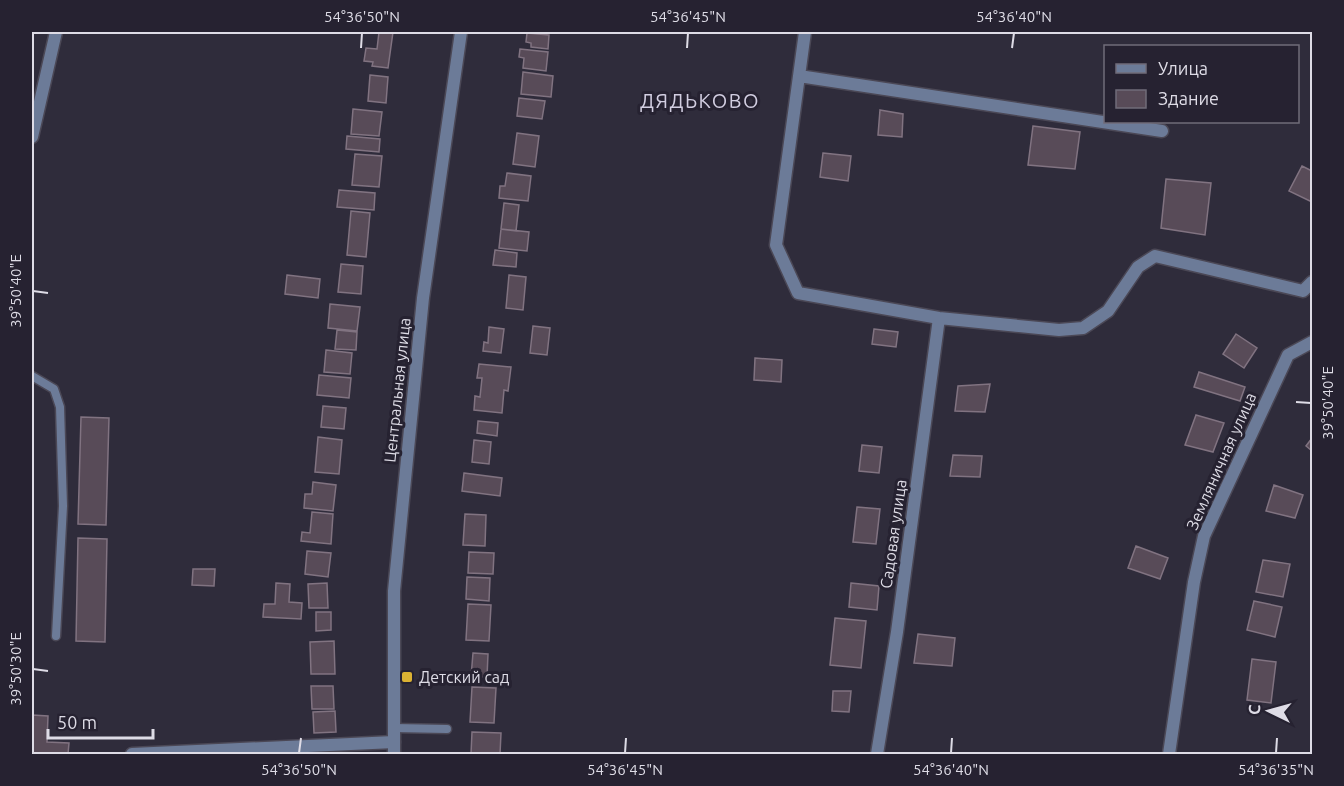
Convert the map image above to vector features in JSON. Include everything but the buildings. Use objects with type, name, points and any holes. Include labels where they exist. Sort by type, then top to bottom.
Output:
[{"type":"street","points":[[32,137],[56,32]]},
{"type":"street","name":"Центральная улица","points":[[394,748],[396,568],[423,298],[461,32]]},
{"type":"street","points":[[805,32],[776,245],[798,294],[939,318],[1059,330],[1083,328],[1108,311],[1138,267],[1155,256],[1303,291],[1312,282]]},
{"type":"street","points":[[799,76],[1104,122]]},
{"type":"street","points":[[1109,123],[1162,131]]},
{"type":"street","name":"Садовая улица","points":[[877,754],[897,632],[939,318]]},
{"type":"street","name":"Земляничная улица","points":[[1169,754],[1194,582],[1204,536],[1288,355],[1312,342]]},
{"type":"street","points":[[132,754],[394,748]]},
{"type":"lane","points":[[32,376],[54,389],[60,407],[63,506],[56,636]]},
{"type":"lane","points":[[394,728],[447,729]]},
{"type":"place","name":"Детский сад","points":[[407,677]]},
{"type":"district","name":"ДЯДЬКОВО","points":[[700,100]]}]
